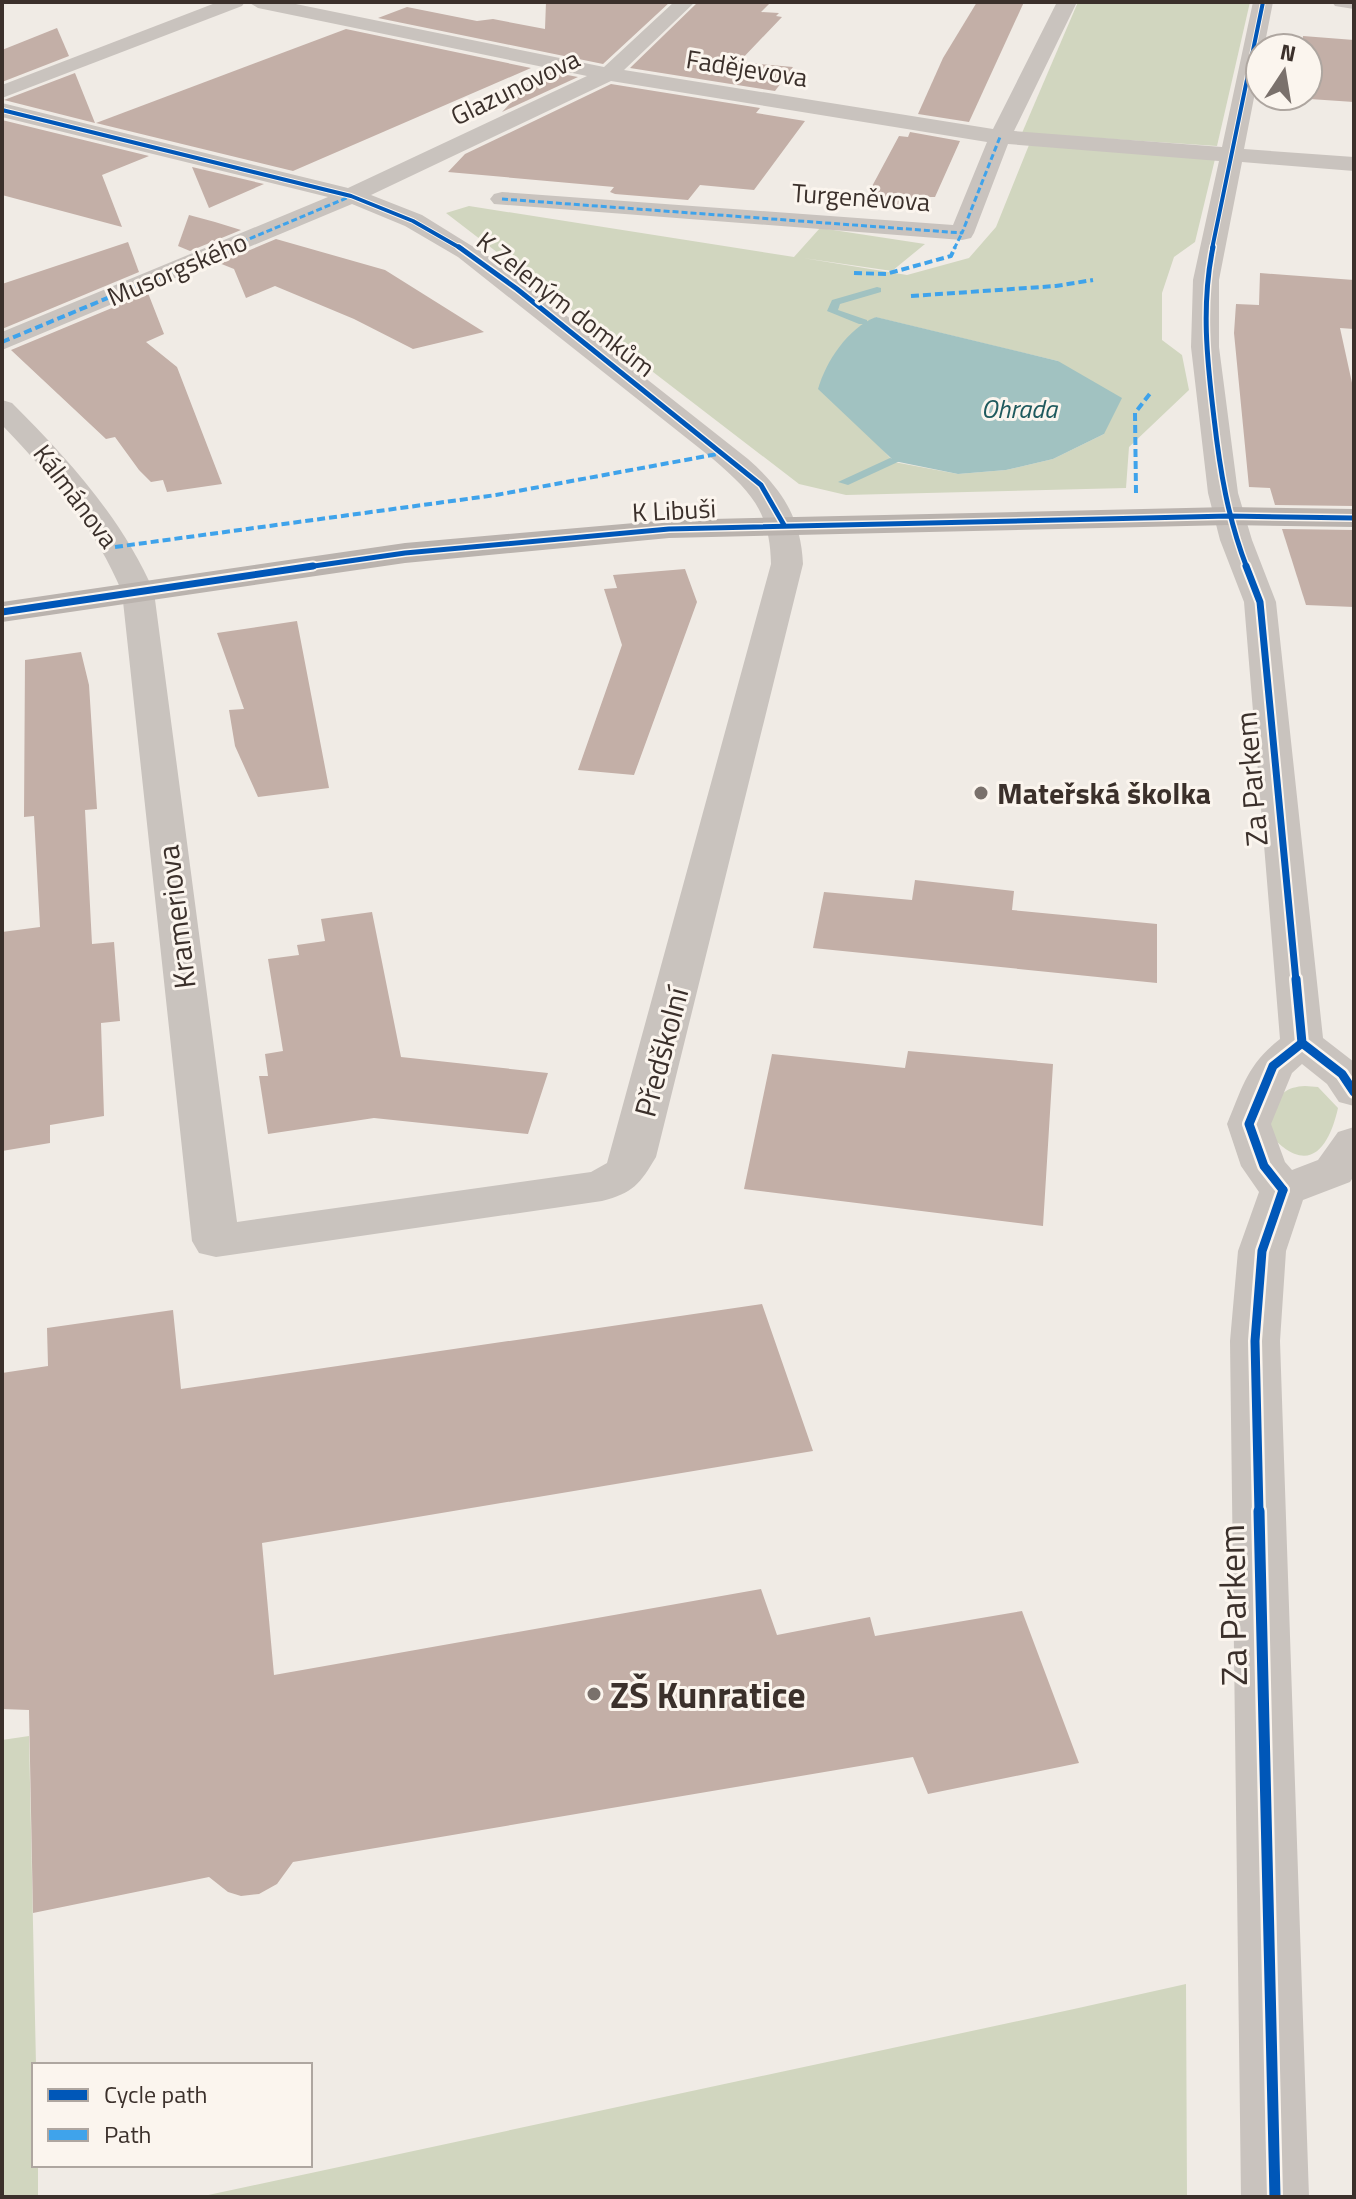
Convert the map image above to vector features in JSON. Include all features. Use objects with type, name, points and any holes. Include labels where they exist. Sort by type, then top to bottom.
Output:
[{"type":"street","points":[[2,92],[235,2]]},
{"type":"street","name":"Fadějevova","points":[[258,2],[608,74],[1000,137],[1354,164]]},
{"type":"street","name":"Glazunovova","points":[[351,196],[608,74],[685,2]]},
{"type":"street","name":"Turgeněvova","points":[[502,199],[962,233],[1000,137],[1067,2]]},
{"type":"street","name":"Za Parkem","points":[[1263,2],[1206,280],[1205,347],[1226,504],[1260,602],[1302,1043]]},
{"type":"street","points":[[1342,2],[1354,3]]},
{"type":"street","name":"K Zeleným domkům","points":[[2,110],[351,196],[405,214],[480,259],[761,485],[784,525]]},
{"type":"street","name":"Musorgského","points":[[2,342],[351,196]]},
{"type":"street","name":"Kálmánova","points":[[2,409],[56,462],[130,571],[138,592]]},
{"type":"street","name":"K Libuši","points":[[2,612],[405,553],[546,538],[1226,504],[1354,518]]},
{"type":"street","name":"Předškolní","points":[[216,1241],[602,1186],[623,1174],[633,1157],[641,1129],[787,564],[784,525]]},
{"type":"street","name":"Krameriova","points":[[138,592],[216,1241]]},
{"type":"street","points":[[1354,1092],[1342,1074],[1302,1043],[1273,1066],[1249,1124],[1264,1166],[1283,1190],[1334,1171],[1354,1142]]},
{"type":"street","name":"Za Parkem","points":[[1275,2197],[1255,1341],[1262,1251],[1283,1190]]},
{"type":"green space","points":[[1078,2],[1250,2],[1217,146],[1022,133]]},
{"type":"green space","points":[[1029,145],[1215,159],[1195,242],[1174,257],[1162,293],[1162,340],[1182,355],[1189,390],[1129,447],[1126,488],[846,495],[799,484],[446,213],[469,206],[794,257],[820,228],[925,244],[892,271],[803,258],[907,275],[969,258],[996,227]],"holes":[[[875,317],[1058,361],[1104,434],[1053,459],[1006,470],[958,474],[894,462],[879,446]]]},
{"type":"green space","points":[[1305,1086],[1318,1087],[1338,1108],[1327,1139],[1314,1153],[1305,1156],[1283,1147],[1272,1137],[1269,1128],[1281,1095]]},
{"type":"green space","points":[[29,1736],[36,2063],[32,2063],[32,2167],[38,2167],[38,2197],[2,2197],[2,1740]]},
{"type":"green space","points":[[1186,1984],[1187,2197],[199,2197],[1074,2009]]},
{"type":"water","name":"Ohrada","points":[[876,317],[1058,361],[1122,398],[1104,434],[1053,459],[1006,470],[958,474],[894,461],[818,389],[826,367],[847,337]]},
{"type":"building","points":[[546,2],[670,2],[603,64],[378,18],[407,7],[477,21],[493,19],[545,29]]},
{"type":"building","points":[[698,2],[771,2],[761,12],[779,13],[776,16],[782,17],[739,62],[793,67],[775,91],[630,68]]},
{"type":"building","points":[[977,2],[1024,2],[969,122],[918,114],[943,58]]},
{"type":"building","points":[[57,28],[69,56],[2,82],[2,50]]},
{"type":"building","points":[[346,29],[531,68],[293,171],[96,123]]},
{"type":"building","points":[[1324,38],[1354,40],[1354,102],[1324,100]]},
{"type":"building","points":[[541,70],[578,77],[502,112]]},
{"type":"building","points":[[75,73],[95,123],[4,100]]},
{"type":"building","points":[[611,84],[760,108],[756,113],[805,121],[754,190],[700,185],[688,200],[615,194],[610,192],[614,187],[448,172],[465,154]]},
{"type":"building","points":[[2,120],[149,156],[102,175],[122,227],[2,195]]},
{"type":"building","points":[[910,132],[960,141],[935,197],[928,197],[922,210],[862,205],[899,136],[908,137]]},
{"type":"building","points":[[192,167],[264,184],[209,208]]},
{"type":"building","points":[[189,215],[241,230],[190,251],[178,246]]},
{"type":"building","points":[[276,239],[385,270],[484,332],[413,349],[354,319],[275,286],[246,298],[234,269],[219,263]]},
{"type":"building","points":[[128,242],[139,272],[2,329],[2,284]]},
{"type":"building","points":[[1260,273],[1354,280],[1354,329],[1340,328],[1354,392],[1354,506],[1275,505],[1270,488],[1249,487],[1234,333],[1236,304],[1259,305]]},
{"type":"building","points":[[148,293],[164,334],[146,342],[177,367],[222,484],[167,492],[163,480],[151,482],[115,437],[106,439],[11,350]]},
{"type":"building","points":[[1282,529],[1354,530],[1354,607],[1306,605]]},
{"type":"building","points":[[685,569],[697,602],[634,775],[578,770],[622,645],[604,589],[617,588],[613,575]]},
{"type":"building","points":[[297,621],[329,788],[258,797],[235,746],[229,710],[244,709],[217,633]]},
{"type":"building","points":[[81,652],[89,685],[97,809],[85,810],[92,944],[114,942],[120,1021],[101,1023],[104,1116],[50,1125],[50,1143],[2,1151],[2,932],[40,927],[34,816],[24,817],[25,660]]},
{"type":"building","points":[[915,880],[1014,891],[1012,910],[1157,924],[1157,983],[813,948],[824,892],[912,900]]},
{"type":"building","points":[[372,912],[401,1057],[548,1073],[528,1134],[374,1118],[268,1134],[259,1076],[268,1076],[265,1054],[283,1051],[268,959],[299,955],[297,945],[325,941],[321,919]]},
{"type":"building","points":[[908,1051],[1053,1064],[1043,1226],[744,1189],[772,1054],[905,1068]]},
{"type":"building","points":[[762,1304],[813,1451],[262,1543],[274,1675],[761,1589],[777,1635],[870,1617],[875,1636],[1022,1611],[1079,1763],[928,1794],[913,1757],[293,1862],[277,1884],[259,1894],[241,1896],[228,1892],[209,1877],[33,1913],[29,1710],[2,1709],[2,1373],[48,1366],[47,1328],[173,1310],[181,1389]]},
{"type":"waterway","points":[[863,322],[832,311],[836,302],[877,290]]},
{"type":"waterway","points":[[844,482],[894,461]]},
{"type":"marked path","points":[[502,199],[962,233],[1000,137]]},
{"type":"marked path","points":[[2,342],[349,197]]},
{"type":"marked path","points":[[854,273],[886,274],[951,256],[962,233]]},
{"type":"marked path","points":[[911,296],[1056,286],[1093,280]]},
{"type":"marked path","points":[[1136,493],[1135,413],[1152,391]]},
{"type":"marked path","points":[[115,547],[496,495],[723,453]]},
{"type":"cycle path","points":[[1263,2],[1206,280],[1205,347],[1223,493],[1236,540],[1260,602],[1302,1043],[1342,1074],[1354,1092]]},
{"type":"cycle path","points":[[2,110],[351,196],[384,207],[441,235],[492,269],[761,485],[784,525]]},
{"type":"cycle path","points":[[2,612],[405,553],[669,529],[1229,516],[1354,518]]},
{"type":"cycle path","points":[[1283,1190],[1264,1166],[1249,1124],[1273,1066],[1302,1043]]},
{"type":"cycle path","points":[[1275,2197],[1255,1341],[1262,1251],[1283,1190]]},
{"type":"place","name":"Mateřská školka","points":[[981,793]]},
{"type":"place","name":"ZŠ Kunratice","points":[[594,1694]]}]
